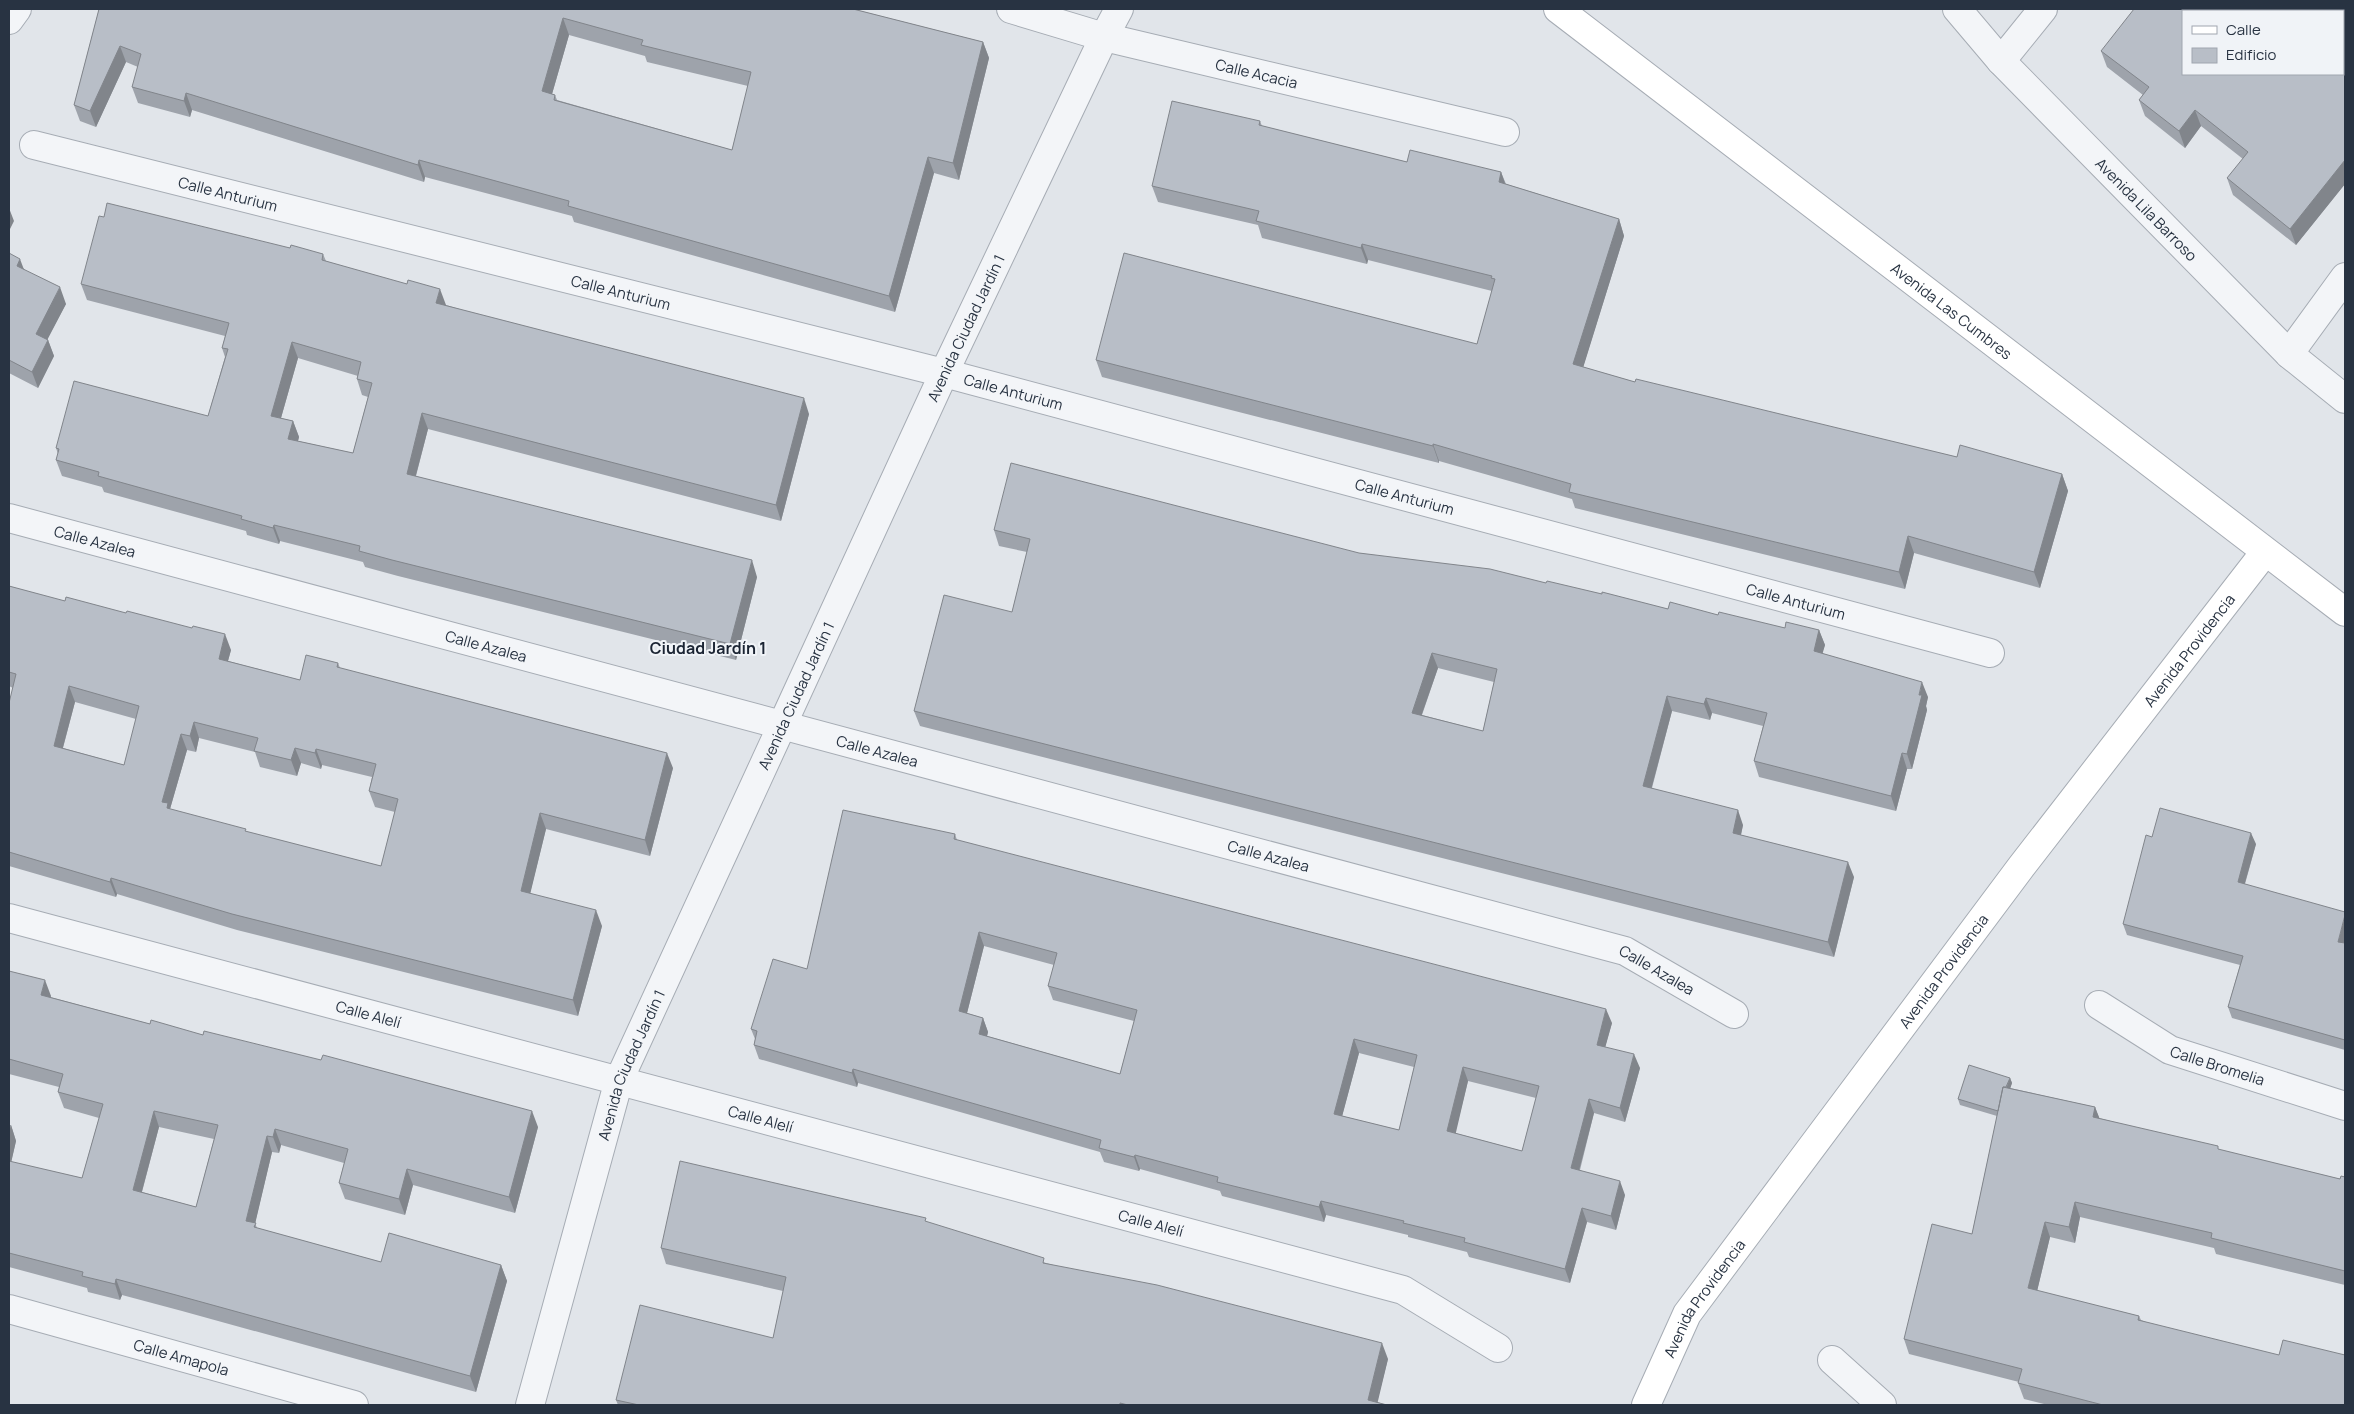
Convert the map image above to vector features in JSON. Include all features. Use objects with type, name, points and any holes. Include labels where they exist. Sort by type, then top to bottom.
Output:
[{"type":"street","points":[[9,20],[16,9]]},
{"type":"street","name":"Calle Acacia","points":[[1011,9],[1104,37],[1505,132]]},
{"type":"street","name":"Avenida Ciudad Jardín 1","points":[[530,1405],[619,1080],[944,373],[1119,9]]},
{"type":"street","name":"Avenida Las Cumbres","points":[[1558,9],[2345,612]]},
{"type":"street","name":"Avenida Lila Barroso","points":[[1957,9],[2001,61],[2288,354],[2345,399]]},
{"type":"street","points":[[2001,61],[2043,9]]},
{"type":"street","name":"Calle Anturium","points":[[34,145],[944,373],[1990,652]]},
{"type":"street","points":[[2288,354],[2345,277]]},
{"type":"street","name":"Calle Azalea","points":[[9,518],[1625,951],[1734,1014]]},
{"type":"street","name":"Avenida Providencia","points":[[1646,1405],[1687,1314],[2021,867],[2265,552]]},
{"type":"street","name":"Calle Alelí","points":[[9,918],[1403,1290],[1498,1348]]},
{"type":"street","name":"Calle Bromelia","points":[[2099,1005],[2170,1050],[2345,1106]]},
{"type":"street","name":"Calle Amapola","points":[[9,1309],[354,1405]]},
{"type":"street","points":[[1832,1360],[1882,1405]]},
{"type":"building","points":[[99,9],[853,9],[983,42],[953,163],[928,157],[889,296],[568,206],[569,201],[419,160],[418,165],[186,93],[184,101],[132,87],[141,54],[120,46],[90,111],[74,105]],"holes":[[[563,18],[643,40],[641,45],[751,72],[732,150],[554,100],[555,95],[542,91]]]},
{"type":"building","points":[[2134,9],[2345,9],[2345,160],[2290,229],[2227,178],[2248,152],[2195,110],[2179,131],[2139,100],[2149,87],[2101,51]]},
{"type":"building","points":[[1172,101],[1260,121],[1259,125],[1407,162],[1410,150],[1501,172],[1499,182],[1619,219],[1573,364],[1635,382],[1636,379],[1957,457],[1960,445],[2062,474],[2034,572],[1908,536],[1899,572],[1569,492],[1571,484],[1433,444],[1433,446],[1096,360],[1124,253],[1477,344],[1495,279],[1491,278],[1492,276],[1362,244],[1361,248],[1256,221],[1259,211],[1152,186]]},
{"type":"building","points":[[107,203],[290,248],[291,245],[323,254],[322,260],[407,284],[408,280],[440,289],[436,303],[804,398],[776,505],[422,413],[407,474],[752,560],[730,644],[392,560],[359,551],[360,546],[274,525],[273,528],[241,519],[242,516],[98,476],[99,472],[56,460],[59,449],[56,448],[74,381],[208,416],[228,349],[222,348],[229,323],[81,284],[99,216],[104,217]],"holes":[[[292,342],[361,362],[357,379],[372,383],[353,453],[288,439],[293,421],[271,416]]]},
{"type":"building","points":[[9,253],[20,259],[17,266],[60,287],[36,334],[48,340],[32,372],[9,360]]},
{"type":"building","points":[[1011,463],[1359,553],[1490,569],[1546,583],[1547,581],[1602,594],[1602,592],[1668,609],[1670,602],[1718,615],[1719,612],[1785,628],[1786,622],[1819,630],[1814,651],[1922,682],[1919,695],[1922,695],[1907,754],[1902,753],[1891,796],[1754,761],[1767,713],[1706,698],[1704,704],[1667,696],[1643,786],[1738,810],[1733,833],[1848,862],[1828,942],[914,711],[944,595],[1012,612],[1030,539],[994,530]],"holes":[[[1432,653],[1497,669],[1483,731],[1412,713]]]},
{"type":"building","points":[[9,586],[65,601],[66,597],[126,613],[127,611],[192,628],[193,626],[225,634],[219,659],[300,680],[306,655],[338,663],[337,667],[667,753],[645,840],[540,813],[521,891],[596,910],[573,1000],[232,914],[111,878],[110,882],[9,852],[9,703],[16,674],[9,672]],"holes":[[[69,686],[139,706],[124,765],[54,746]],[[194,722],[258,738],[254,751],[291,760],[295,748],[315,753],[316,749],[376,764],[369,791],[398,799],[381,866],[245,831],[246,829],[167,808],[168,803],[162,802],[181,734],[190,736]]]},
{"type":"building","points":[[2160,808],[2251,833],[2238,882],[2345,912],[2338,942],[2345,943],[2345,1040],[2228,1007],[2243,956],[2123,924],[2146,835],[2152,837]]},
{"type":"building","points":[[843,810],[955,834],[954,839],[1606,1009],[1597,1045],[1634,1054],[1620,1108],[1589,1099],[1571,1168],[1620,1181],[1611,1216],[1582,1208],[1565,1269],[1464,1242],[1465,1238],[1403,1223],[1404,1221],[1321,1201],[1319,1207],[1217,1182],[1218,1177],[1135,1155],[1134,1157],[1099,1148],[1101,1140],[853,1069],[852,1073],[754,1045],[757,1031],[751,1029],[773,959],[807,969]],"holes":[[[979,932],[1057,953],[1048,986],[1137,1010],[1120,1074],[979,1034],[983,1018],[959,1011]],[[1354,1039],[1417,1055],[1399,1130],[1334,1114]],[[1463,1067],[1539,1086],[1522,1151],[1447,1131]]]},
{"type":"building","points":[[9,971],[45,980],[41,995],[150,1024],[151,1020],[203,1035],[204,1031],[321,1060],[323,1055],[532,1111],[509,1197],[407,1169],[399,1199],[339,1183],[348,1149],[275,1129],[273,1137],[267,1136],[246,1221],[256,1223],[254,1227],[381,1262],[389,1233],[501,1265],[470,1376],[116,1279],[115,1284],[82,1276],[83,1272],[9,1253],[9,1161],[82,1178],[103,1104],[58,1092],[63,1074],[9,1059]],"holes":[[[154,1111],[218,1125],[196,1207],[133,1190]]]},
{"type":"building","points":[[1969,1065],[2010,1078],[2006,1087],[2003,1087],[1998,1111],[1958,1099]]},
{"type":"building","points":[[2003,1087],[2095,1107],[2093,1117],[2218,1146],[2218,1149],[2340,1179],[2341,1176],[2345,1177],[2345,1271],[2211,1238],[2212,1233],[2075,1202],[2069,1227],[2045,1222],[2028,1288],[2139,1316],[2138,1320],[2279,1355],[2283,1340],[2345,1355],[2345,1405],[2103,1405],[2018,1383],[2022,1369],[1904,1339],[1932,1224],[1972,1234]]},
{"type":"building","points":[[680,1161],[926,1218],[925,1221],[1044,1258],[1043,1263],[1157,1285],[1382,1343],[1368,1400],[1387,1405],[1128,1405],[1120,1403],[1120,1405],[639,1405],[616,1400],[640,1305],[773,1338],[786,1277],[661,1248]]},
{"type":"district","name":"Ciudad Jardín 1","points":[[708,648]]}]
